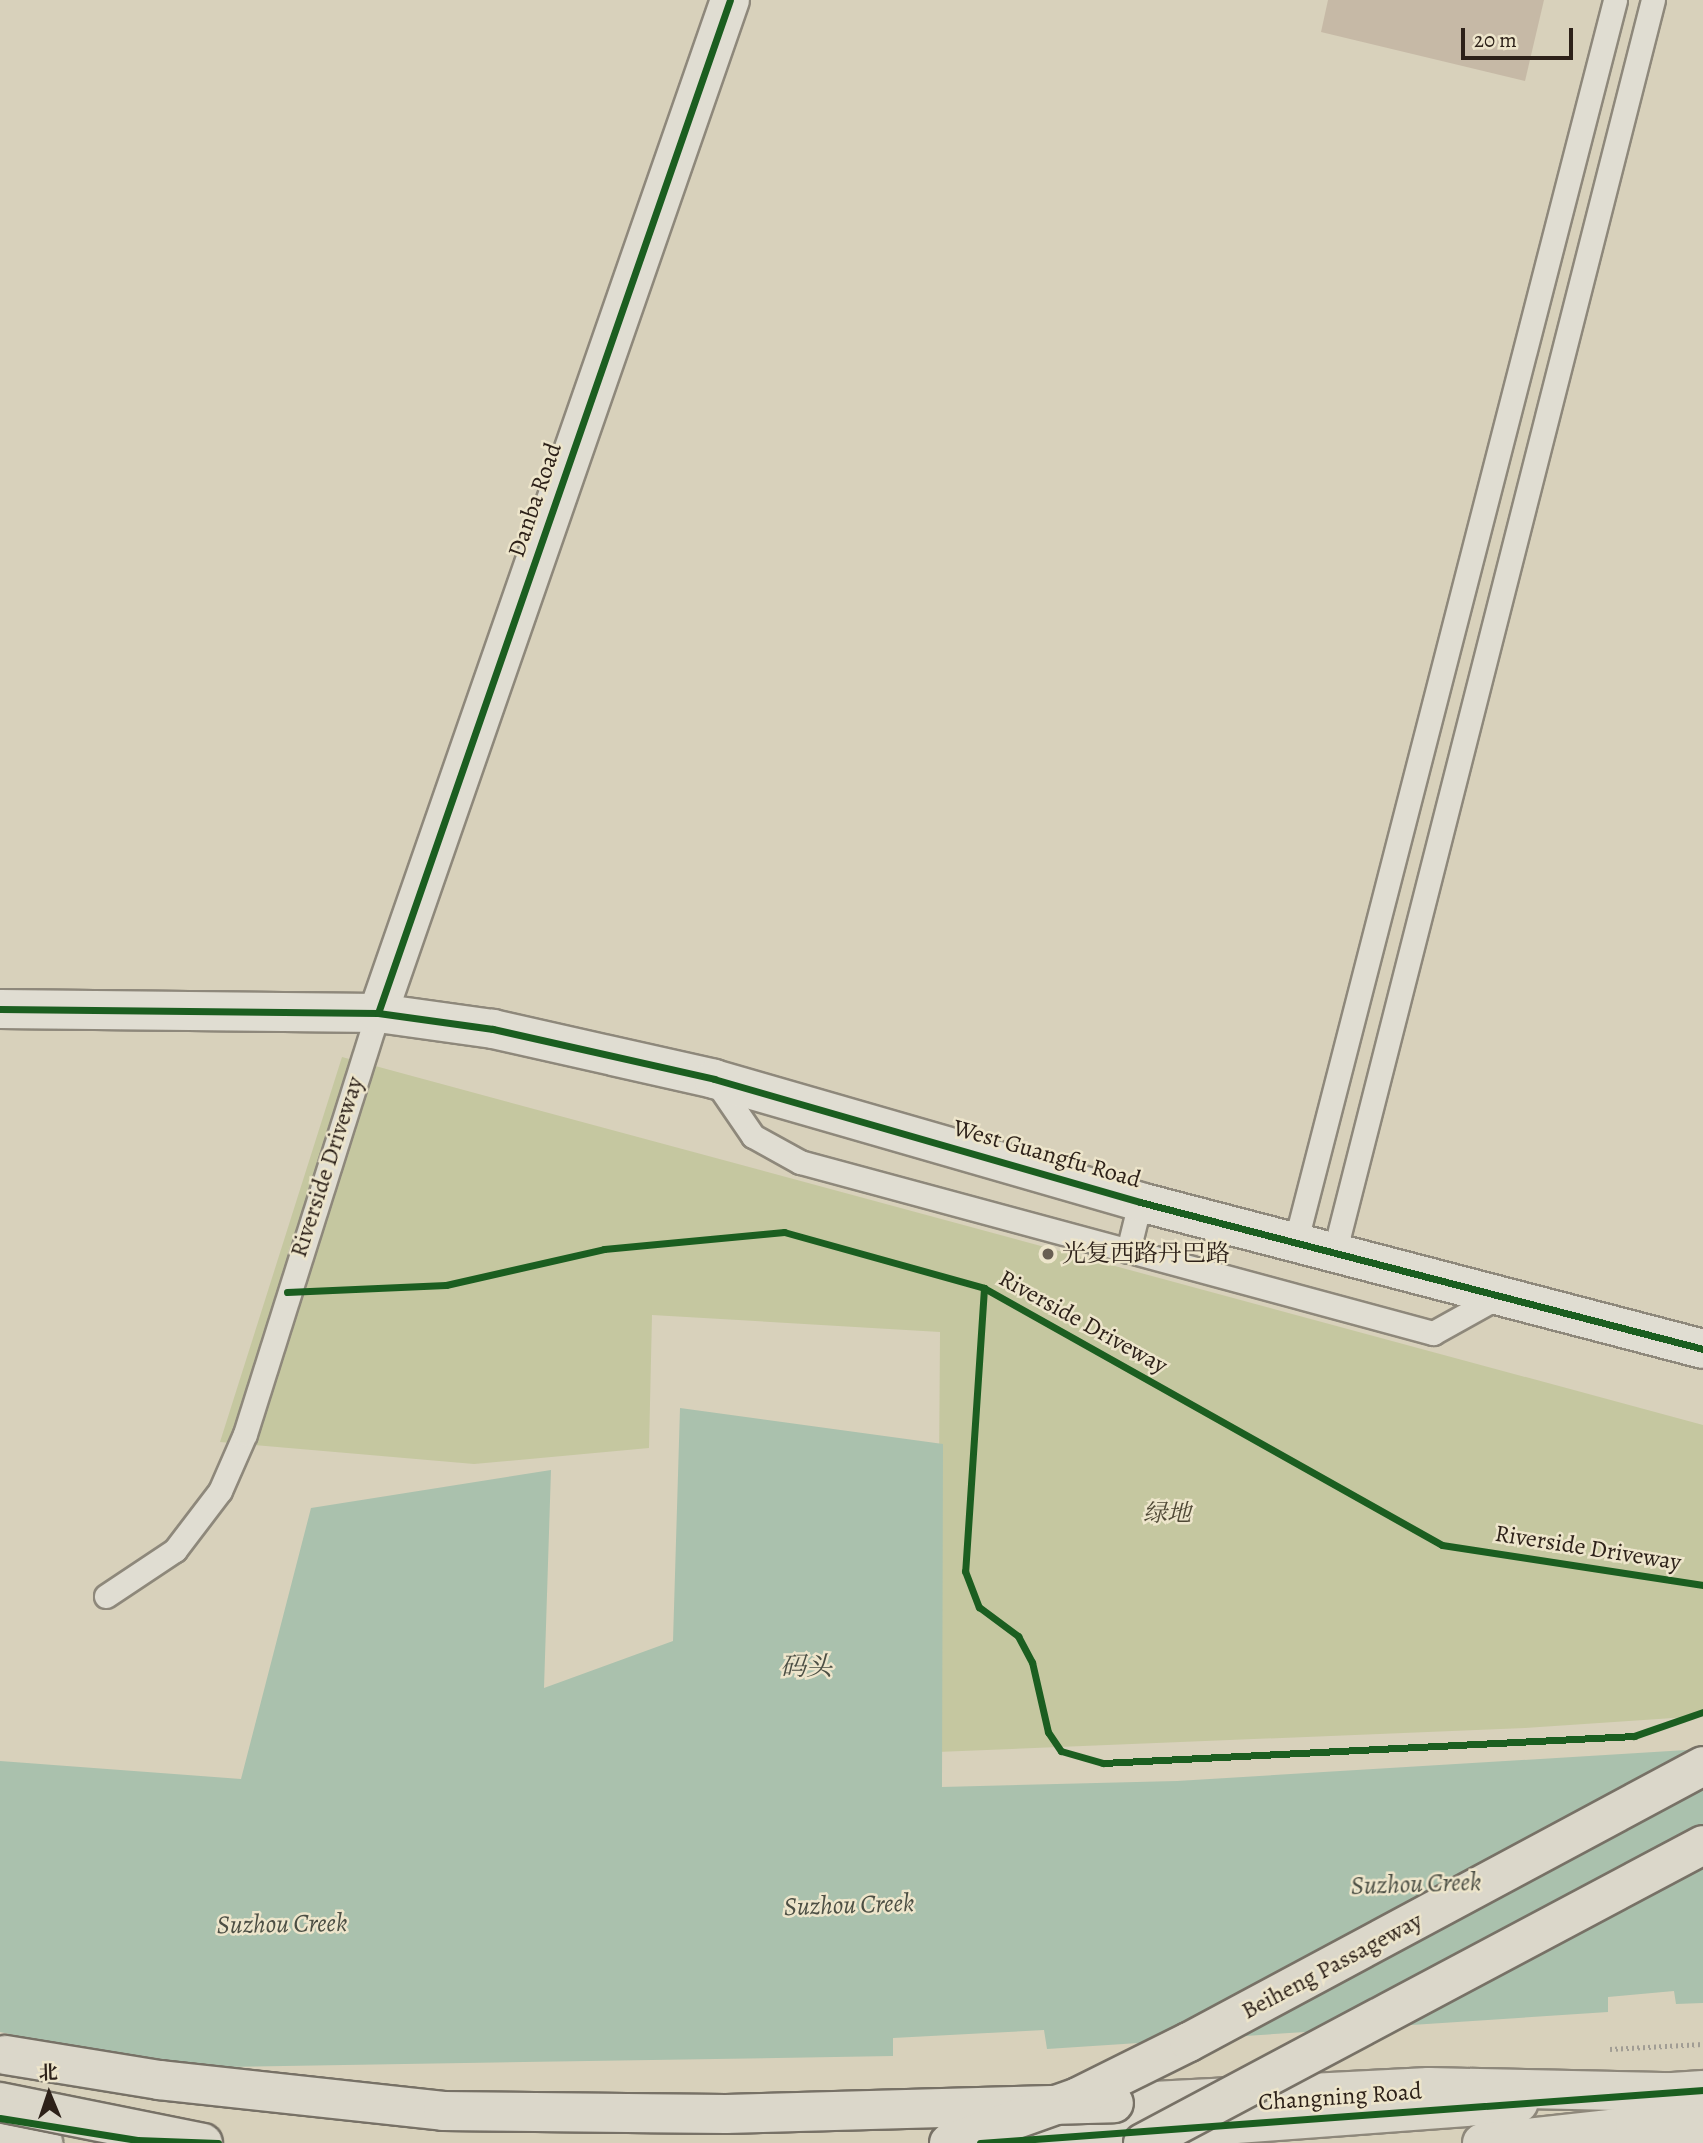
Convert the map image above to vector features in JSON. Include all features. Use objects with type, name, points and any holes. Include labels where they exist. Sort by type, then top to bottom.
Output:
[{"type":"main road","name":"Beiheng Passageway","points":[[949,2143],[1078,2097],[1189,2042],[1703,1766]]},
{"type":"main road","points":[[1143,2143],[1703,1845]]},
{"type":"main road","points":[[0,2054],[159,2080],[443,2111],[726,2114],[1114,2103],[1429,2087],[1688,2091]]},
{"type":"main road","name":"Changning Road","points":[[980,2143],[1688,2091]]},
{"type":"main road","points":[[0,2102],[203,2143]]},
{"type":"main road","points":[[0,2118],[137,2140],[218,2143]]},
{"type":"main road","points":[[1482,2143],[1703,2124]]},
{"type":"main road","points":[[0,2135],[43,2143]]},
{"type":"street","name":"Danba Road","points":[[377,1013],[730,0]]},
{"type":"street","name":"West Guangfu Road","points":[[0,1009],[377,1013],[493,1029],[714,1079],[1140,1202],[1496,1298],[1703,1349]]},
{"type":"lane","points":[[1295,1244],[1615,0]]},
{"type":"lane","points":[[1335,1254],[1653,0]]},
{"type":"lane","name":"Riverside Driveway","points":[[106,1596],[175,1550],[220,1491],[245,1434],[287,1292],[377,1013]]},
{"type":"lane","points":[[714,1079],[753,1136],[800,1162],[1433,1333],[1496,1298]]},
{"type":"lane","points":[[1128,1251],[1140,1202]]},
{"type":"green space","name":"绿地","points":[[342,1057],[1703,1425],[1703,1716],[1525,1728],[937,1752],[940,1332],[652,1315],[649,1448],[474,1464],[220,1442]]},
{"type":"water","points":[[680,1408],[943,1444],[942,1787],[1177,1781],[1703,1749],[1703,2003],[1676,2004],[1674,1991],[1608,1997],[1608,2012],[1047,2049],[1044,2030],[893,2038],[893,2056],[167,2068],[0,2032],[0,1761],[241,1779],[311,1508],[551,1470],[544,1688],[673,1641]]},
{"type":"building","points":[[1328,0],[1544,0],[1525,81],[1321,32]]},
{"type":"cycle path","points":[[378,1013],[730,0]]},
{"type":"cycle path","points":[[0,1009],[378,1013],[493,1029],[714,1079],[1140,1202],[1703,1349]]},
{"type":"cycle path","points":[[287,1292],[446,1285],[604,1249],[784,1232],[984,1288],[1442,1545],[1703,1585]]},
{"type":"cycle path","points":[[984,1288],[965,1571],[979,1607],[1018,1636],[1032,1662],[1048,1732],[1061,1751],[1103,1763],[1634,1736],[1703,1712]]},
{"type":"cycle path","points":[[980,2143],[1703,2090]]},
{"type":"cycle path","points":[[0,2118],[137,2140],[218,2143]]},
{"type":"place","name":"光复西路丹巴路","points":[[1048,1254]]},
{"type":"water label","name":"码头","points":[[806,1667]]},
{"type":"water label","name":"Suzhou Creek","points":[[1416,1884]]},
{"type":"water label","name":"Suzhou Creek","points":[[849,1905]]},
{"type":"water label","name":"Suzhou Creek","points":[[282,1924]]}]
